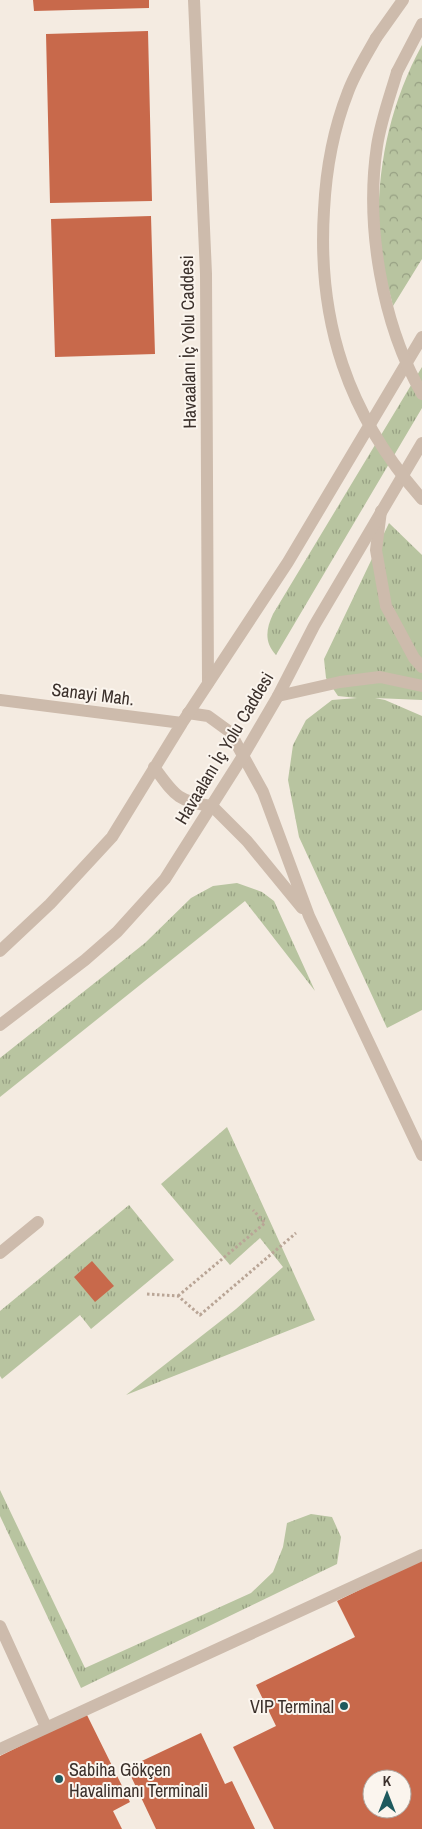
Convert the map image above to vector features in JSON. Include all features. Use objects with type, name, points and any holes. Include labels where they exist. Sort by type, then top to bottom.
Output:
[{"type":"street","name":"Havaalanı İç Yolu Caddesi","points":[[194,0],[206,274],[208,683]]},
{"type":"street","points":[[403,0],[376,38],[348,92],[337,125],[329,162],[322,240],[328,313],[337,351],[356,400],[368,423],[422,500]]},
{"type":"street","points":[[422,24],[397,72],[377,146],[374,178],[374,218],[383,288],[405,359],[422,394]]},
{"type":"street","points":[[0,951],[50,904],[112,837],[185,718],[288,562],[422,337]]},
{"type":"street","name":"Havaalanı İç Yolu Caddesi","points":[[0,1025],[85,960],[117,932],[165,879],[243,756],[278,696],[314,626],[422,443]]},
{"type":"street","points":[[381,511],[376,550],[386,606],[414,658],[422,667]]},
{"type":"street","points":[[278,696],[340,682],[380,677],[422,686]]},
{"type":"street","name":"Sanayi Mah.","points":[[0,700],[185,718]]},
{"type":"street","points":[[185,718],[208,716],[230,732],[263,792],[309,916],[422,1155]]},
{"type":"street","points":[[154,767],[175,796],[198,804],[212,806],[247,841],[309,916]]},
{"type":"street","points":[[0,1253],[38,1222]]},
{"type":"street","points":[[0,1749],[422,1555]]},
{"type":"street","points":[[0,1626],[46,1727]]},
{"type":"path","points":[[178,1296],[265,1223],[252,1210]]},
{"type":"path","points":[[147,1294],[178,1296],[200,1315],[296,1233]]},
{"type":"green space","points":[[422,45],[422,259],[393,306],[379,239],[380,188],[387,139],[393,115],[401,91]]},
{"type":"green space","points":[[422,367],[422,408],[276,655],[269,645],[267,635],[273,614]]},
{"type":"green space","points":[[389,523],[422,555],[422,700],[375,698],[385,700],[422,716],[422,1010],[387,1028],[299,837],[288,780],[293,745],[306,720],[332,700],[357,698],[338,696],[326,678],[324,659]]},
{"type":"green space","points":[[237,883],[262,892],[274,901],[315,991],[245,901],[0,1097],[0,1058],[145,943],[191,898],[213,886]]},
{"type":"green space","points":[[227,1127],[315,1320],[126,1395],[236,1309],[283,1267],[260,1238],[230,1265],[161,1184]]},
{"type":"green space","points":[[129,1205],[174,1260],[91,1329],[80,1315],[2,1379],[0,1376],[0,1311]]},
{"type":"green space","points":[[0,1490],[85,1668],[251,1593],[273,1572],[283,1547],[287,1523],[311,1514],[332,1517],[341,1537],[337,1564],[81,1688],[0,1516]]},
{"type":"building","points":[[33,0],[149,0],[149,8],[34,11]]},
{"type":"building","points":[[148,31],[152,201],[50,203],[46,34]]},
{"type":"building","points":[[151,216],[155,354],[55,357],[51,219]]},
{"type":"building","points":[[92,1261],[114,1286],[95,1302],[74,1277]]},
{"type":"building","name":"VIP Terminal","points":[[422,1559],[422,1829],[274,1829],[233,1747],[276,1726],[256,1685],[355,1637],[337,1601]]},
{"type":"building","name":"Sabiha Gökçen Havalimanı Terminali","points":[[86,1713],[130,1802],[113,1811],[122,1829],[0,1829],[0,1756]]},
{"type":"building","points":[[201,1733],[225,1784],[232,1781],[255,1829],[156,1829],[127,1768]]},
{"type":"place","name":"VIP Terminal","points":[[344,1706]]},
{"type":"place","name":"Sabiha Gökçen Havalimanı Terminali","points":[[59,1779]]}]
